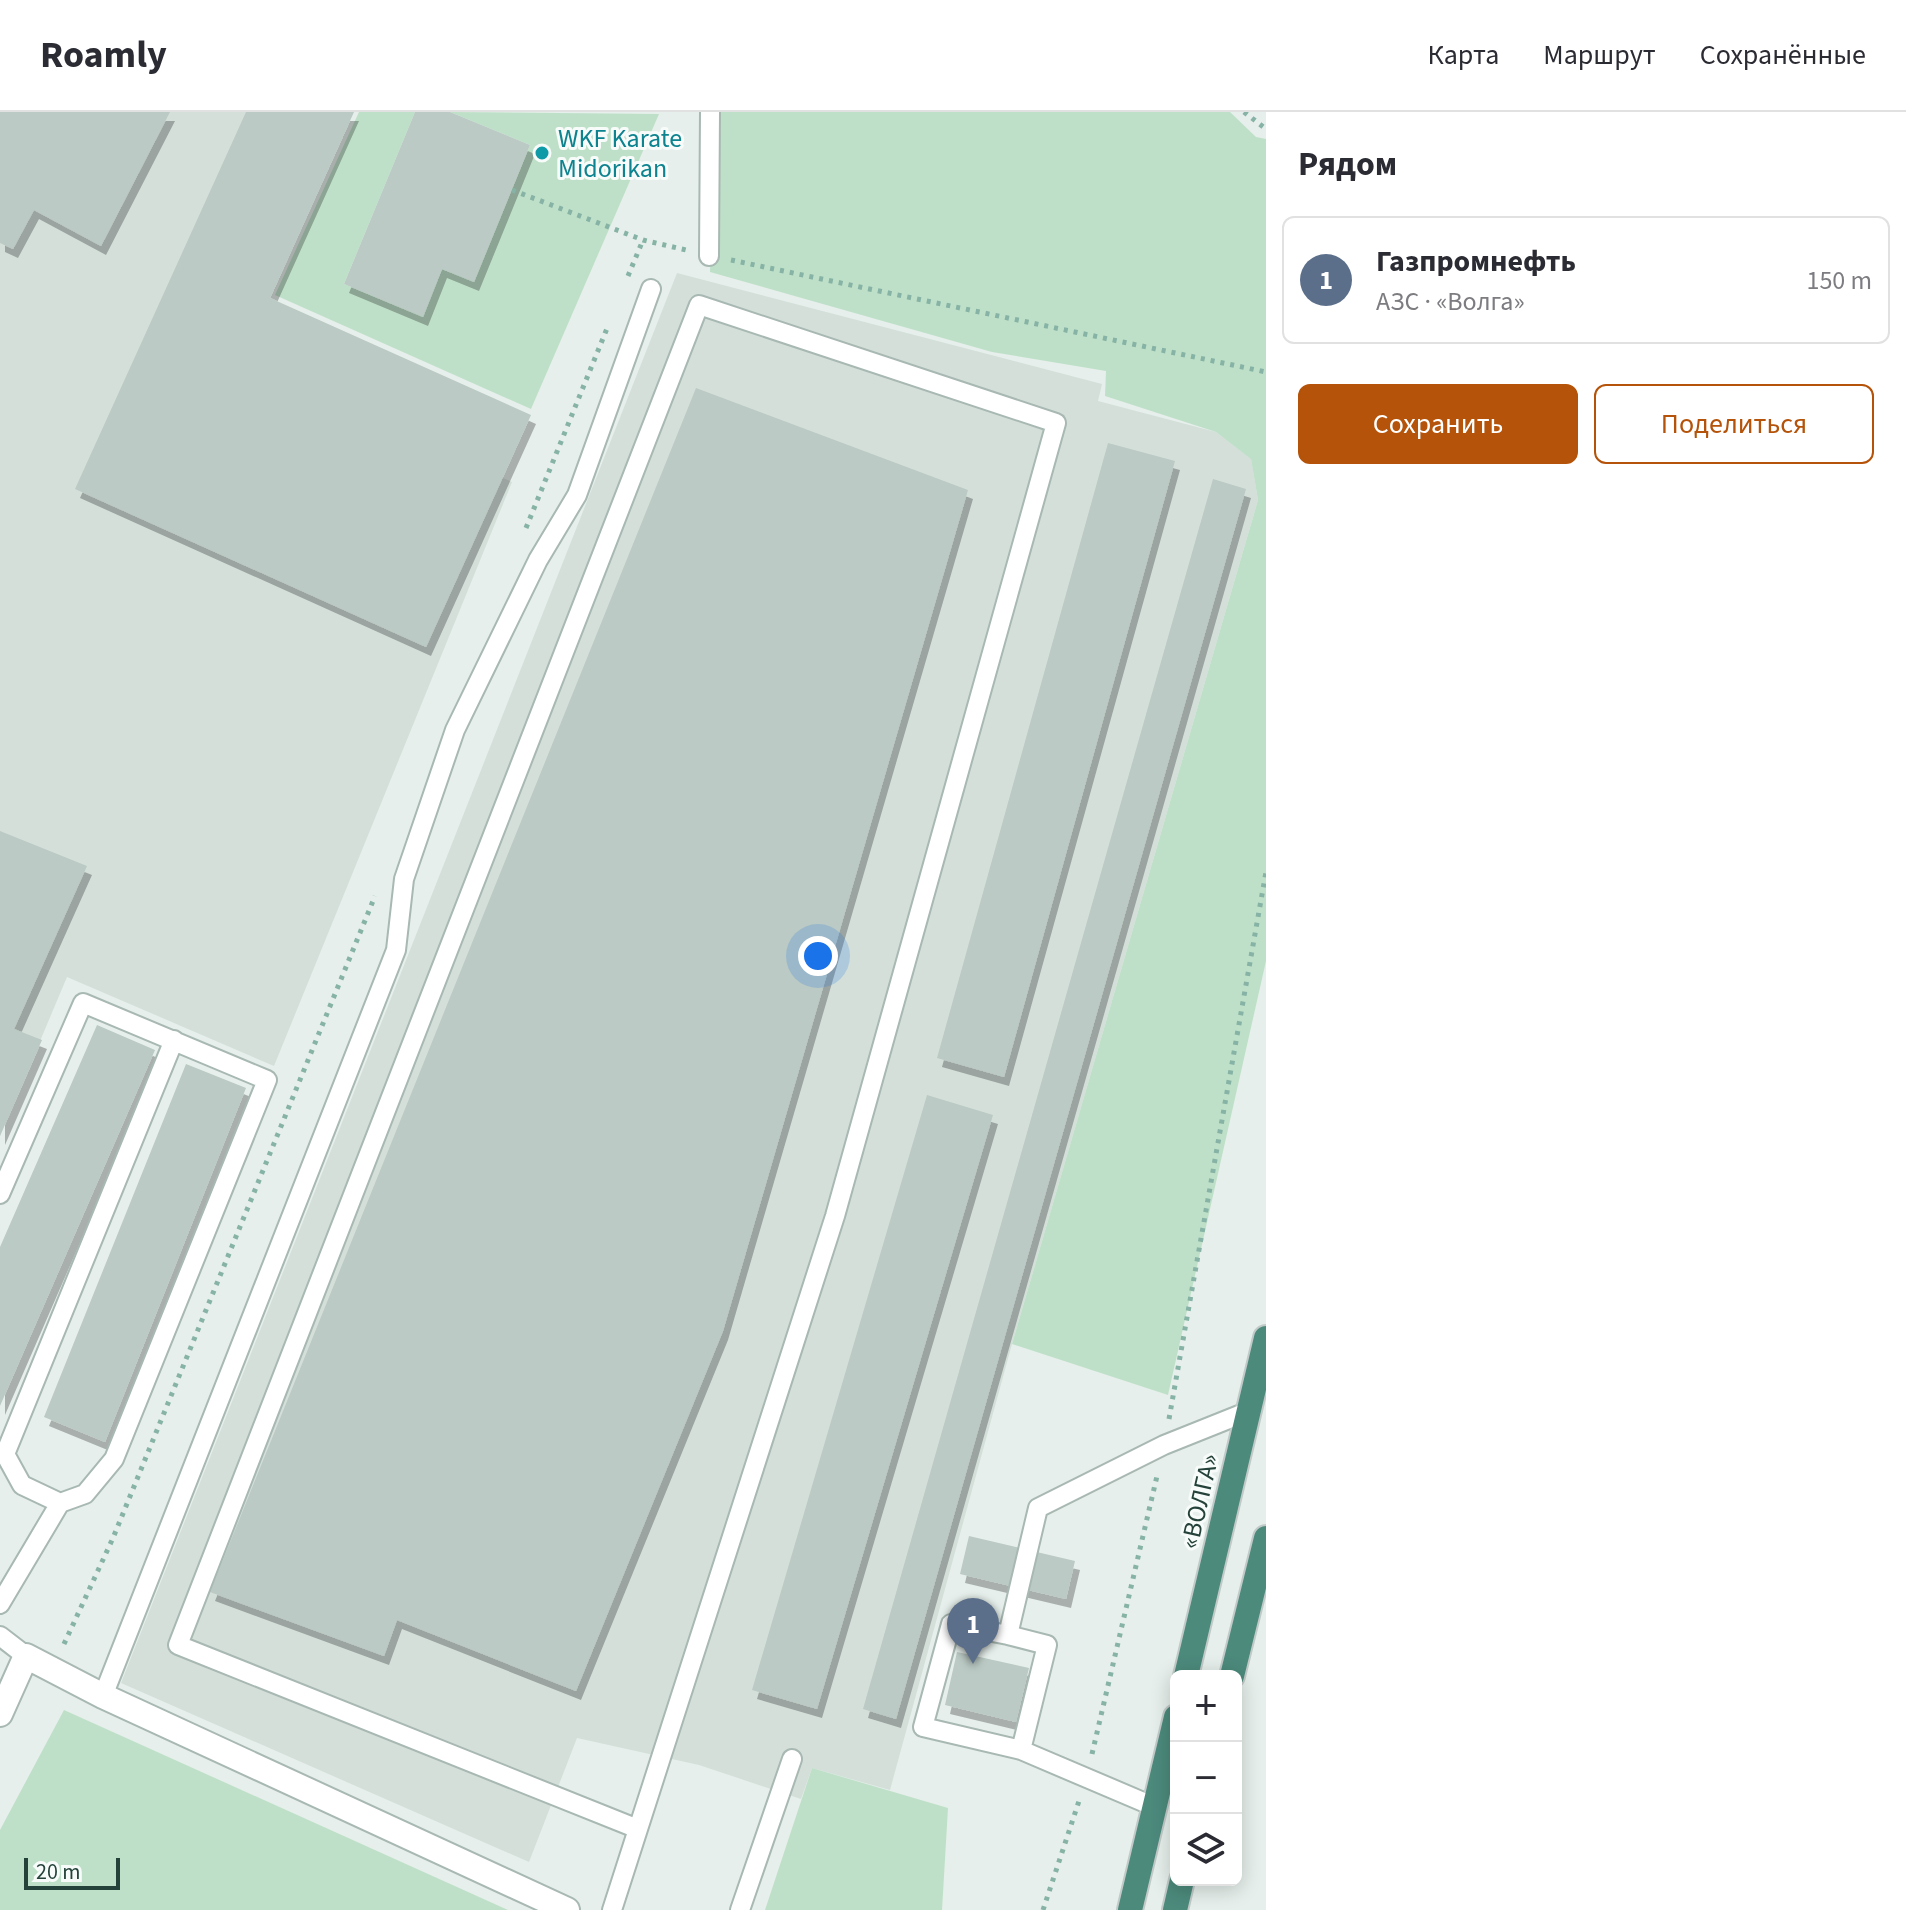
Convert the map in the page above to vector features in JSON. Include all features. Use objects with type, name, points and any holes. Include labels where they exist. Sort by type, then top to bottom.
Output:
[{"type":"highway","name":"«ВОЛГА»","points":[[1187,1670],[1266,1338]]},
{"type":"highway","points":[[1233,1670],[1266,1538]]},
{"type":"highway","points":[[1130,1910],[1170,1742]]},
{"type":"highway","points":[[1175,1910],[1181,1886]]},
{"type":"street","points":[[0,1714],[26,1656],[103,1696],[567,1910]]},
{"type":"lane","points":[[709,256],[710,112]]},
{"type":"lane","points":[[103,1696],[396,950],[404,879],[455,730],[538,560],[577,495],[651,289]]},
{"type":"lane","points":[[612,1910],[835,1216],[1056,423],[699,305],[178,1645],[638,1829]]},
{"type":"lane","points":[[0,1194],[83,1003],[267,1080],[114,1459],[85,1494],[60,1503],[0,1604]]},
{"type":"lane","points":[[60,1503],[22,1485],[2,1453],[174,1040]]},
{"type":"lane","points":[[1008,1635],[1038,1508],[1164,1445],[1249,1411]]},
{"type":"lane","points":[[1021,1750],[1047,1645],[951,1624],[923,1727],[1021,1750],[1155,1807]]},
{"type":"lane","points":[[0,1636],[26,1656]]},
{"type":"lane","points":[[740,1910],[792,1759]]},
{"type":"path","points":[[1244,112],[1266,129]]},
{"type":"path","points":[[512,190],[643,240],[709,256],[1266,372]]},
{"type":"path","points":[[625,284],[643,240]]},
{"type":"path","points":[[523,535],[613,314]]},
{"type":"path","points":[[1043,1910],[1086,1780],[1164,1445],[1266,872]]},
{"type":"path","points":[[61,1651],[113,1538],[378,889]]},
{"type":"shaded area","points":[[0,112],[348,112],[241,363],[512,482],[274,1066],[67,977],[0,1136]]},
{"type":"shaded area","points":[[677,273],[1102,384],[1098,401],[1216,432],[1251,458],[1258,500],[1012,1344],[890,1790],[812,1768],[801,1799],[699,1765],[577,1738],[529,1862],[121,1683]]},
{"type":"green space","points":[[359,112],[415,112],[344,284],[422,316],[442,269],[474,281],[530,145],[450,112],[659,114],[531,409],[275,295]]},
{"type":"green space","points":[[715,112],[1230,112],[1256,137],[1266,139],[1266,961],[1168,1395],[1012,1344],[1258,500],[1251,459],[1216,432],[1105,396],[1106,371],[992,352],[710,272]]},
{"type":"green space","points":[[64,1710],[508,1910],[0,1910],[0,1830]]},
{"type":"green space","points":[[812,1768],[948,1808],[942,1910],[765,1910]]},
{"type":"building","points":[[0,112],[170,112],[101,246],[34,210],[13,249],[0,243]]},
{"type":"building","points":[[246,112],[354,112],[270,298],[531,415],[426,647],[75,489]]},
{"type":"building","points":[[415,112],[450,112],[530,145],[474,282],[442,269],[423,317],[344,284]]},
{"type":"building","points":[[696,388],[968,490],[723,1331],[576,1691],[397,1620],[384,1656],[210,1592]]},
{"type":"building","points":[[1108,443],[1175,461],[1004,1077],[937,1058]]},
{"type":"building","points":[[1213,479],[1246,489],[896,1719],[863,1709]]},
{"type":"building","points":[[0,831],[87,866],[14,1029],[42,1040],[0,1136]]},
{"type":"building","points":[[97,1025],[155,1050],[0,1406],[0,1247]]},
{"type":"building","points":[[186,1064],[246,1088],[105,1442],[44,1417]]},
{"type":"building","points":[[927,1095],[993,1115],[817,1709],[752,1690]]},
{"type":"building","points":[[969,1536],[1075,1561],[1066,1599],[960,1574]]},
{"type":"building","points":[[957,1652],[1029,1668],[1016,1722],[945,1705]]},
{"type":"place","name":"WKF Karate Midorikan","points":[[542,153]]},
{"type":"place","name":"Газпромнефть","points":[[973,1664]]}]
